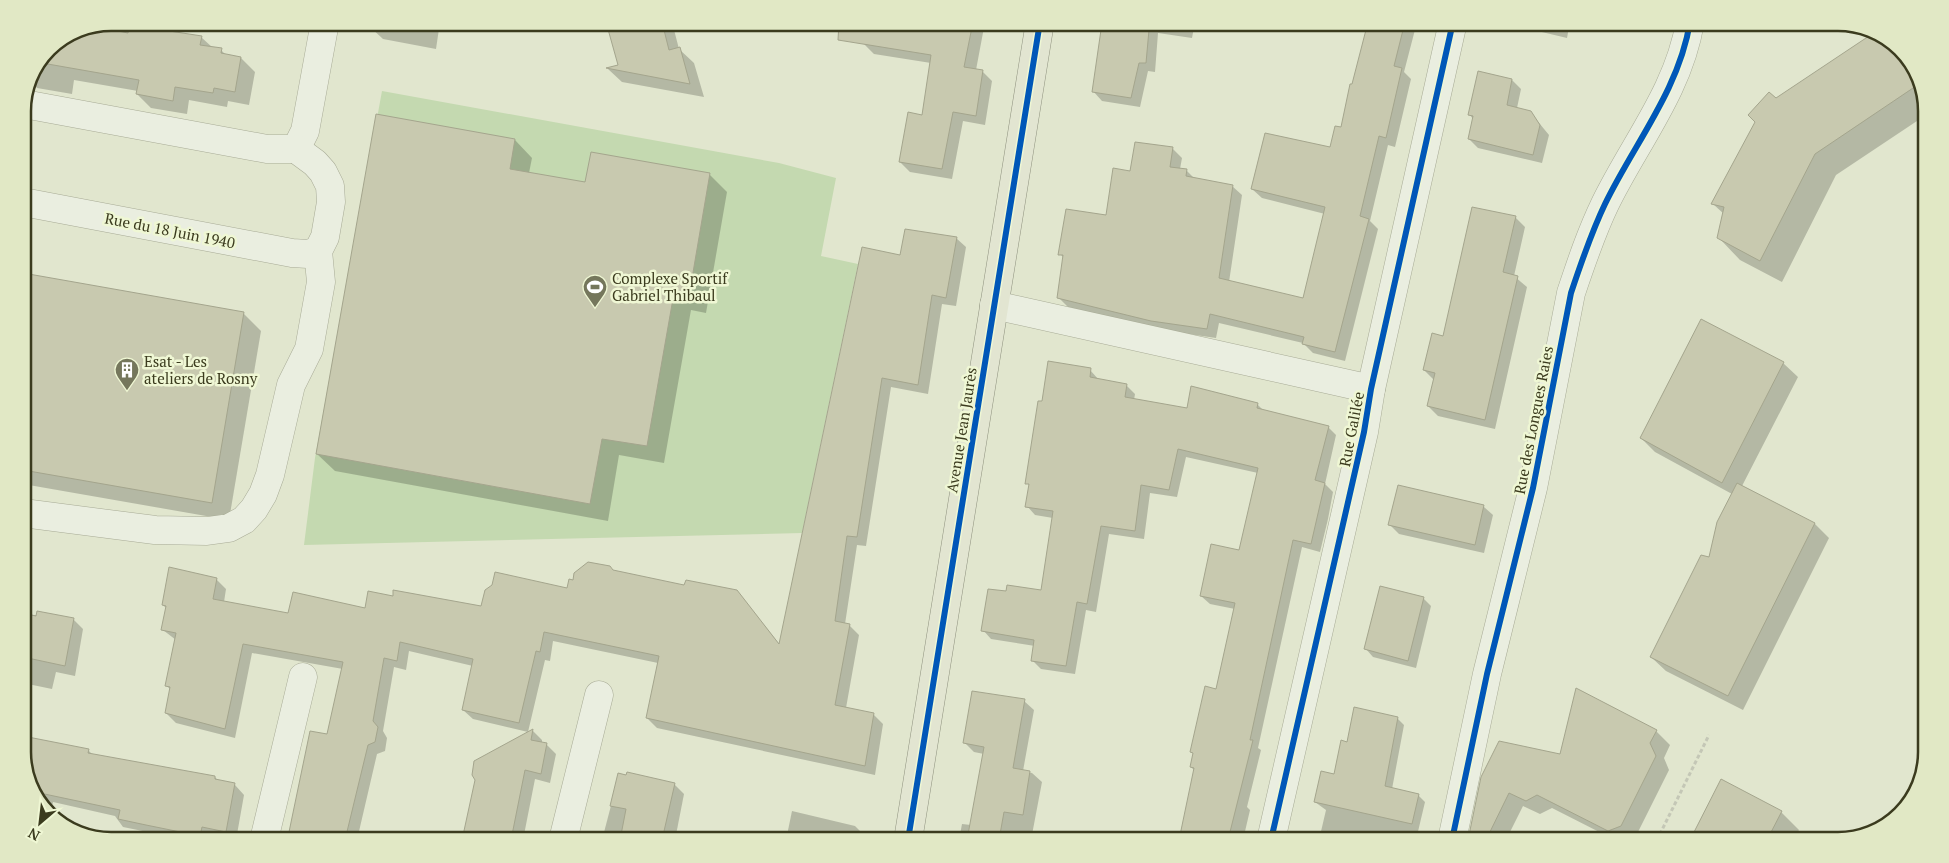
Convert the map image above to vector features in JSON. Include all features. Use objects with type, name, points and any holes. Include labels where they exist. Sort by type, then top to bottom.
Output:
[{"type":"main road","name":"Avenue Jean Jaurès","points":[[909,832],[1039,31]]},
{"type":"street","points":[[296,149],[305,131],[323,31]]},
{"type":"street","name":"Rue Galilée","points":[[1273,832],[1362,442],[1451,31]]},
{"type":"street","name":"Rue des Longues Raies","points":[[1454,832],[1487,674],[1534,488],[1572,293],[1580,263],[1606,204],[1648,130],[1675,73],[1687,31]]},
{"type":"street","points":[[31,105],[267,149],[296,149],[315,163],[330,186],[331,202],[325,236],[318,250],[322,282],[310,349],[290,385],[264,494],[244,520],[229,528],[207,531],[182,531],[155,530],[31,514]]},
{"type":"street","name":"Rue du 18 Juin 1940","points":[[31,204],[292,253],[308,254],[318,250]]},
{"type":"street","points":[[994,304],[1372,389]]},
{"type":"street","points":[[266,832],[303,678]]},
{"type":"street","points":[[565,832],[599,695]]},
{"type":"path","points":[[1661,832],[1709,736]]},
{"type":"green space","name":"Complexe Sportif Gabriel Thibaul","points":[[382,91],[779,163],[836,178],[821,256],[858,264],[802,533],[304,545],[315,458]]},
{"type":"building","points":[[111,31],[128,33],[128,31],[169,31],[202,36],[200,45],[222,48],[221,53],[241,57],[235,92],[214,88],[213,93],[175,87],[173,101],[136,94],[139,80],[47,64],[59,51],[71,42],[86,35]]},
{"type":"building","points":[[609,31],[664,31],[669,50],[680,47],[690,84],[606,68],[618,65]]},
{"type":"building","points":[[838,31],[971,31],[964,67],[983,70],[976,116],[953,112],[942,169],[899,162],[908,112],[922,115],[931,55],[838,40]]},
{"type":"building","points":[[1101,31],[1149,31],[1146,63],[1139,63],[1131,98],[1092,92]]},
{"type":"building","points":[[1366,31],[1403,31],[1394,66],[1402,68],[1386,138],[1379,136],[1360,216],[1369,219],[1335,352],[1302,344],[1304,337],[1210,314],[1207,329],[1151,321],[1057,298],[1063,255],[1058,255],[1066,209],[1106,215],[1113,168],[1130,171],[1135,142],[1173,147],[1170,167],[1187,169],[1186,176],[1233,185],[1219,278],[1303,298],[1325,207],[1251,189],[1265,133],[1330,147],[1335,126],[1341,127],[1350,84],[1352,84]]},
{"type":"building","points":[[1868,37],[1882,45],[1898,59],[1914,87],[1815,154],[1760,261],[1717,238],[1724,207],[1711,204],[1755,122],[1748,115],[1769,92],[1776,98]]},
{"type":"building","points":[[1478,71],[1512,79],[1507,105],[1531,111],[1540,125],[1533,155],[1468,139],[1473,116],[1468,115]]},
{"type":"building","points":[[376,114],[515,139],[510,169],[585,182],[591,152],[710,173],[689,296],[674,293],[647,446],[602,439],[590,504],[316,454]]},
{"type":"building","points":[[1472,207],[1516,216],[1503,272],[1518,276],[1485,420],[1427,406],[1435,373],[1423,370],[1432,333],[1443,336]]},
{"type":"building","points":[[905,229],[957,237],[946,298],[932,295],[918,385],[882,378],[857,537],[847,536],[835,621],[850,624],[835,705],[874,713],[865,766],[646,718],[659,656],[544,632],[540,652],[536,651],[519,723],[462,710],[473,659],[400,642],[397,661],[384,658],[373,721],[378,727],[375,742],[368,745],[347,832],[289,832],[310,731],[327,734],[343,662],[243,644],[225,729],[165,713],[170,687],[165,686],[176,633],[161,630],[166,606],[162,605],[169,567],[217,578],[213,599],[288,613],[293,592],[365,608],[368,591],[393,596],[393,590],[481,606],[485,590],[492,585],[495,572],[567,588],[569,579],[573,580],[574,573],[588,562],[610,566],[613,570],[684,585],[686,580],[737,590],[779,644],[862,247],[900,255]]},
{"type":"building","name":"Esat - Les ateliers de Rosny","points":[[31,274],[244,312],[212,503],[31,471]]},
{"type":"building","points":[[1701,319],[1784,362],[1722,483],[1640,438]]},
{"type":"building","points":[[1048,361],[1091,368],[1090,377],[1127,384],[1125,397],[1187,408],[1191,386],[1258,403],[1257,408],[1329,426],[1315,480],[1325,483],[1311,544],[1293,540],[1250,740],[1253,740],[1230,832],[1181,832],[1194,768],[1190,767],[1193,753],[1190,752],[1205,686],[1216,689],[1235,603],[1200,596],[1211,544],[1239,550],[1258,468],[1178,449],[1169,490],[1141,485],[1135,531],[1101,526],[1087,604],[1077,602],[1066,666],[1031,661],[1034,640],[981,631],[988,589],[1006,591],[1007,585],[1041,590],[1053,511],[1025,507],[1029,484],[1025,484],[1038,401],[1042,401]]},
{"type":"building","points":[[1737,483],[1815,523],[1728,696],[1650,657],[1701,555],[1709,557],[1717,522]]},
{"type":"building","points":[[1398,485],[1484,505],[1475,545],[1388,525]]},
{"type":"building","points":[[1380,586],[1424,597],[1408,661],[1364,649]]},
{"type":"building","points":[[37,611],[74,618],[65,666],[31,659],[31,615],[36,616]]},
{"type":"building","points":[[1576,688],[1657,730],[1650,743],[1656,756],[1621,826],[1608,831],[1537,795],[1526,801],[1509,793],[1490,832],[1470,832],[1481,777],[1499,741],[1560,754]]},
{"type":"building","points":[[972,691],[1025,699],[1013,768],[1030,771],[1023,815],[1004,812],[1000,832],[968,832],[984,747],[963,743]]},
{"type":"building","points":[[1354,707],[1398,717],[1385,786],[1419,794],[1412,824],[1314,802],[1321,771],[1334,774],[1341,740],[1347,742]]},
{"type":"building","points":[[533,729],[531,740],[547,743],[541,774],[525,770],[513,832],[464,832],[475,780],[472,775],[474,761]]},
{"type":"building","points":[[31,738],[89,749],[88,753],[215,776],[215,779],[235,783],[226,832],[202,827],[201,832],[180,832],[118,819],[120,810],[43,794],[37,782],[33,767]]},
{"type":"building","points":[[627,772],[675,783],[664,832],[622,832],[626,809],[610,806],[618,773],[626,775]]},
{"type":"building","points":[[1721,779],[1782,811],[1771,832],[1694,832]]},
{"type":"cycle path","points":[[909,832],[1039,31]]},
{"type":"cycle path","points":[[1273,832],[1364,432],[1371,389],[1451,31]]},
{"type":"cycle path","points":[[1454,832],[1487,674],[1533,488],[1571,293],[1582,259],[1605,204],[1666,94],[1676,71],[1688,31]]},
{"type":"place","name":"Complexe Sportif Gabriel Thibaul","points":[[595,308]]},
{"type":"place","name":"Esat - Les ateliers de Rosny","points":[[127,391]]}]
